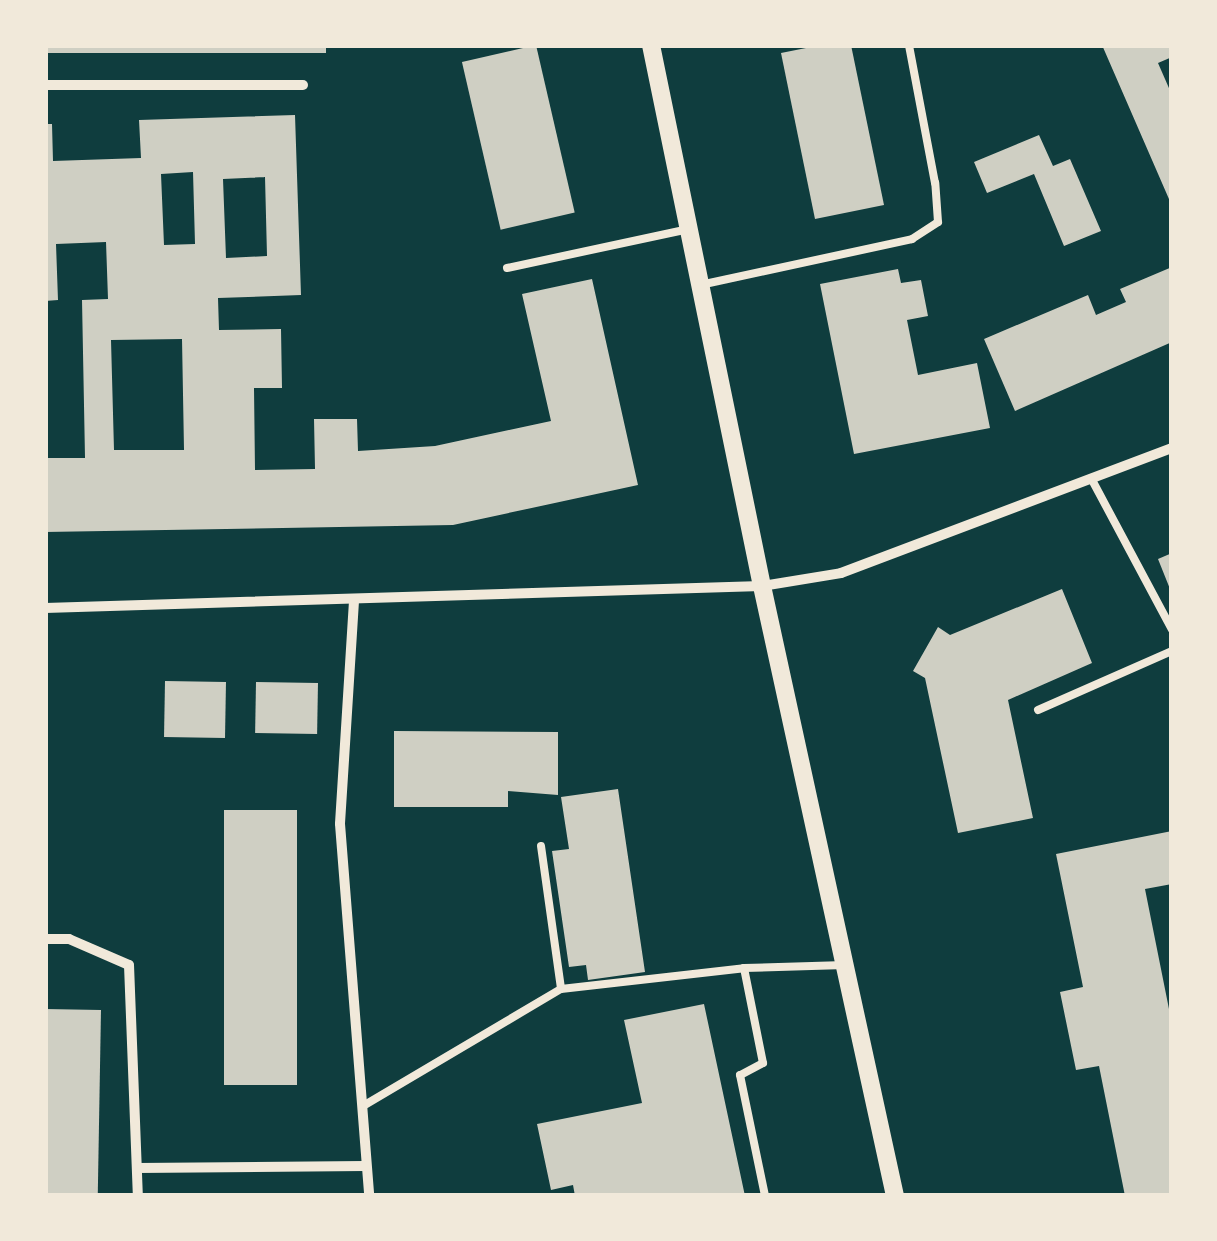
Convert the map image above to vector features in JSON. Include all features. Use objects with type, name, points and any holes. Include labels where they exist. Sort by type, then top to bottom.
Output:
[{"type":"street","points":[[651,45],[762,586],[895,1196]]},
{"type":"street","points":[[45,85],[303,85]]},
{"type":"street","points":[[45,608],[354,602],[762,586],[841,573],[1172,448]]},
{"type":"street","points":[[354,602],[340,824],[369,1196]]},
{"type":"street","points":[[45,939],[69,939],[129,965],[138,1196]]},
{"type":"street","points":[[137,1168],[365,1166]]},
{"type":"lane","points":[[700,284],[912,239],[938,222],[936,183],[909,45]]},
{"type":"lane","points":[[507,268],[688,229]]},
{"type":"lane","points":[[1091,478],[1172,630]]},
{"type":"lane","points":[[1038,710],[1172,651]]},
{"type":"lane","points":[[541,846],[562,990]]},
{"type":"lane","points":[[363,1106],[562,990],[744,968],[845,965]]},
{"type":"lane","points":[[744,968],[764,1063],[740,1075],[764,1196]]},
{"type":"building","points":[[45,45],[326,45],[326,53],[45,53]]},
{"type":"building","points":[[536,45],[575,213],[501,230],[462,62]]},
{"type":"building","points":[[821,45],[851,45],[884,205],[815,219],[781,53]]},
{"type":"building","points":[[1102,45],[1172,45],[1172,57],[1158,63],[1172,95],[1172,206]]},
{"type":"building","points":[[295,115],[301,295],[218,298],[219,330],[281,329],[282,388],[254,388],[255,470],[315,469],[314,419],[357,419],[358,451],[435,446],[551,421],[522,294],[592,279],[638,485],[453,525],[45,532],[45,458],[85,458],[82,300],[108,299],[106,242],[56,244],[58,300],[45,301],[45,124],[52,124],[53,161],[141,158],[139,120]],"holes":[[[193,172],[195,244],[164,245],[161,174]],[[265,177],[267,256],[226,258],[223,179]],[[182,339],[184,450],[114,450],[111,340]]]},
{"type":"building","points":[[1039,135],[1053,166],[1070,159],[1101,231],[1064,246],[1034,174],[987,193],[974,162]]},
{"type":"building","points":[[1172,267],[1172,342],[1015,411],[984,339],[1088,295],[1096,315],[1126,302],[1120,289]]},
{"type":"building","points":[[898,269],[901,283],[921,280],[928,316],[907,320],[918,375],[977,363],[990,428],[854,454],[820,284]]},
{"type":"building","points":[[1172,553],[1172,594],[1158,559]]},
{"type":"building","points":[[1062,589],[1092,663],[1008,700],[1033,818],[958,833],[925,678],[913,671],[938,627],[950,635]]},
{"type":"building","points":[[165,681],[226,682],[225,738],[164,737]]},
{"type":"building","points":[[256,682],[318,683],[317,734],[255,733]]},
{"type":"building","points":[[394,731],[558,732],[558,795],[508,791],[508,807],[394,807]]},
{"type":"building","points":[[618,789],[645,972],[588,980],[586,965],[569,967],[552,851],[569,849],[561,797]]},
{"type":"building","points":[[224,810],[297,810],[297,1085],[224,1085]]},
{"type":"building","points":[[1172,831],[1172,884],[1145,889],[1172,1024],[1172,1194],[1125,1196],[1099,1066],[1076,1070],[1060,992],[1083,987],[1056,854]]},
{"type":"building","points":[[704,1004],[745,1196],[575,1196],[573,1185],[551,1190],[537,1124],[642,1103],[624,1020]]},
{"type":"building","points":[[45,1009],[101,1010],[98,1196],[45,1196]]}]
